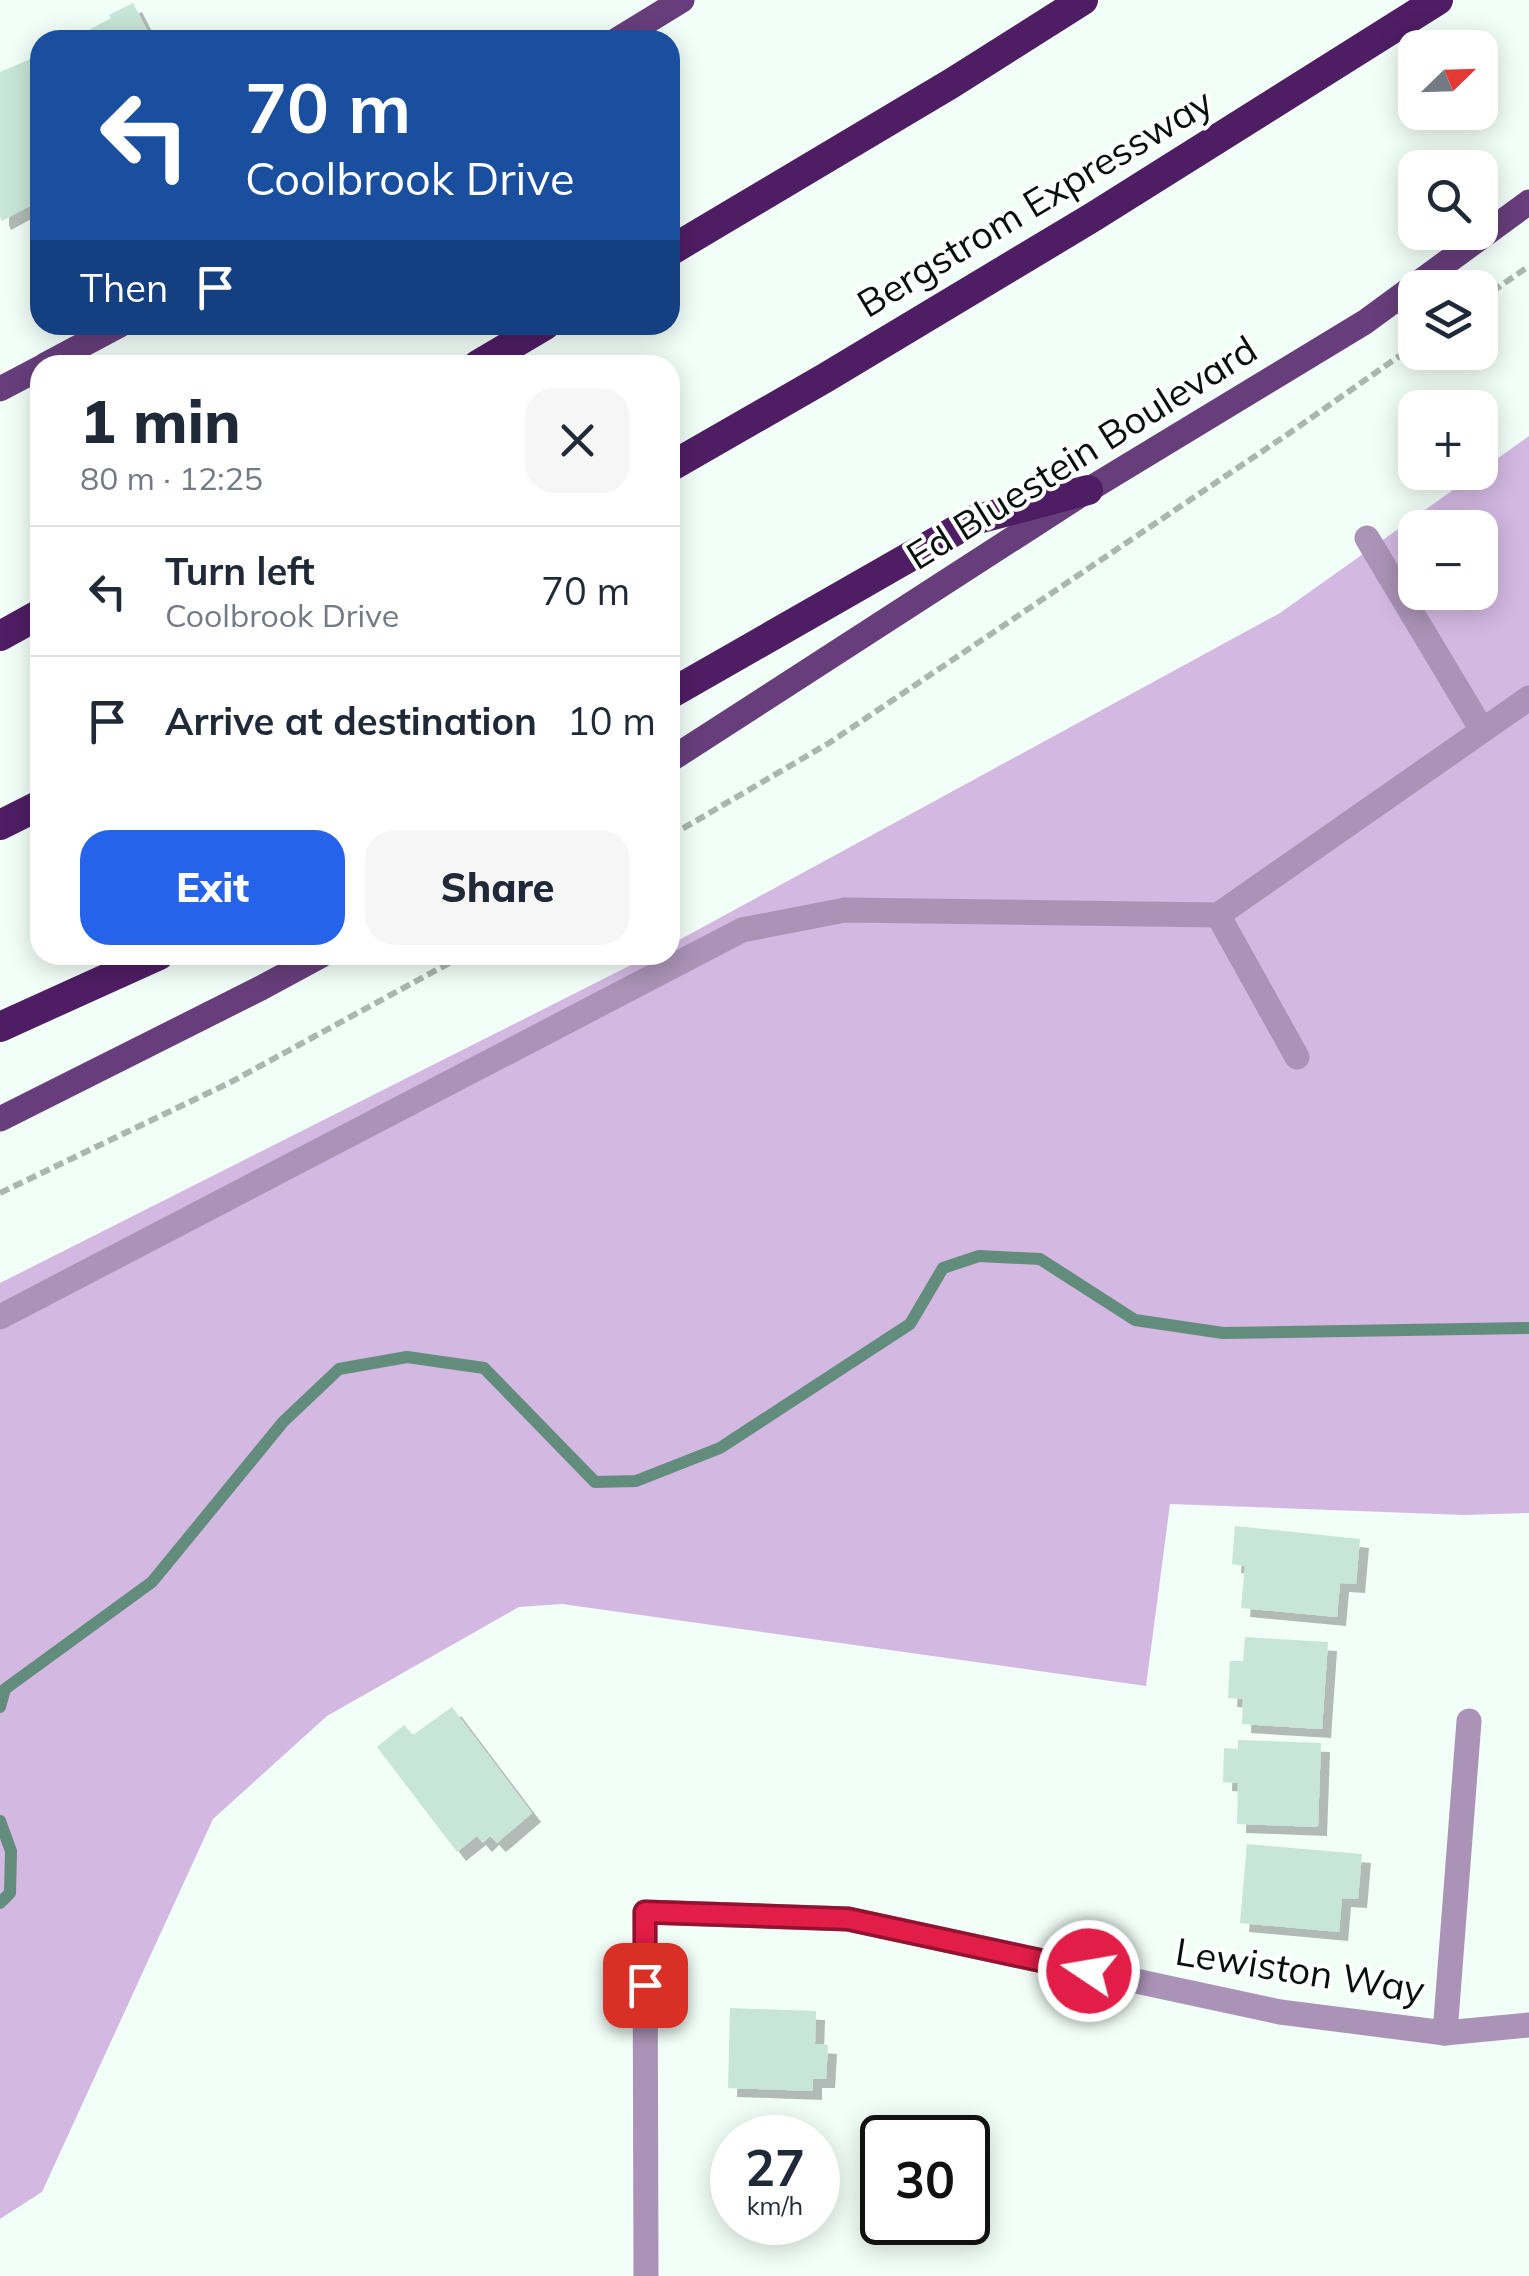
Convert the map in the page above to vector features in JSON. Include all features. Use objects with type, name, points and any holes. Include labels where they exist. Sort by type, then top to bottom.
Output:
[{"type":"highway","points":[[680,245],[1083,0]]},
{"type":"highway","name":"Bergstrom Expressway","points":[[680,461],[1076,227],[1438,0]]},
{"type":"highway","points":[[495,355],[528,335]]},
{"type":"highway","points":[[680,688],[974,520],[1088,490]]},
{"type":"highway","points":[[0,636],[30,620]]},
{"type":"highway","points":[[0,826],[30,811]]},
{"type":"highway","points":[[0,1027],[136,965]]},
{"type":"main road","points":[[633,30],[682,0]]},
{"type":"main road","name":"Ed Bluestein Boulevard","points":[[680,754],[1088,490],[1366,322],[1529,202]]},
{"type":"main road","points":[[64,355],[101,335]]},
{"type":"main road","points":[[0,389],[30,373]]},
{"type":"main road","points":[[0,1120],[304,965]]},
{"type":"street","points":[[1367,538],[1482,730]]},
{"type":"street","points":[[680,962],[742,930],[845,910],[1218,915],[1529,698]]},
{"type":"street","points":[[1218,915],[1297,1057]]},
{"type":"street","points":[[0,1317],[675,965]]},
{"type":"street","points":[[1445,2033],[1469,1722]]},
{"type":"street","name":"Lewiston Way","points":[[646,2276],[645,1912],[848,1919],[1280,2012],[1445,2033],[1529,2025]]},
{"type":"path","points":[[1498,288],[1529,266]]},
{"type":"path","points":[[680,830],[829,743],[1398,358]]},
{"type":"path","points":[[0,1193],[229,1083],[446,965]]},
{"type":"shaded area","points":[[1529,436],[1529,1513],[1465,1515],[1170,1504],[1146,1686],[562,1604],[519,1607],[327,1716],[213,1819],[42,2192],[0,2219],[0,1283],[631,965],[680,965],[680,940],[1280,613],[1398,529],[1398,610],[1498,610],[1498,510],[1425,510],[1453,490],[1498,490],[1498,458]]},
{"type":"building","points":[[133,3],[147,30],[89,30],[111,18],[109,15]]},
{"type":"building","points":[[30,59],[30,206],[2,221],[0,216],[0,72]]},
{"type":"building","points":[[1235,1526],[1360,1539],[1356,1584],[1340,1583],[1337,1617],[1241,1608],[1245,1566],[1232,1564]]},
{"type":"building","points":[[1245,1637],[1328,1642],[1322,1729],[1242,1724],[1243,1699],[1228,1698],[1230,1661],[1243,1661]]},
{"type":"building","points":[[452,1707],[532,1813],[497,1843],[490,1836],[483,1843],[477,1836],[457,1852],[377,1747],[404,1725],[413,1735]]},
{"type":"building","points":[[1238,1740],[1321,1743],[1318,1827],[1237,1824],[1238,1783],[1223,1782],[1224,1748],[1238,1749]]},
{"type":"building","points":[[1247,1844],[1362,1854],[1358,1899],[1342,1898],[1339,1932],[1240,1923]]},
{"type":"building","points":[[730,2008],[816,2011],[815,2044],[828,2045],[826,2079],[813,2079],[813,2091],[728,2088]]},
{"type":"waterway","points":[[0,1707],[5,1689],[152,1582],[283,1422],[339,1369],[407,1357],[484,1368],[595,1482],[636,1481],[720,1448],[910,1324],[943,1268],[979,1256],[1040,1259],[1135,1320],[1223,1333],[1529,1328]]},
{"type":"waterway","points":[[0,1821],[11,1851],[10,1893],[0,1903]]},
{"type":"route","points":[[645,1985],[645,1912],[848,1919],[1089,1971]]}]
